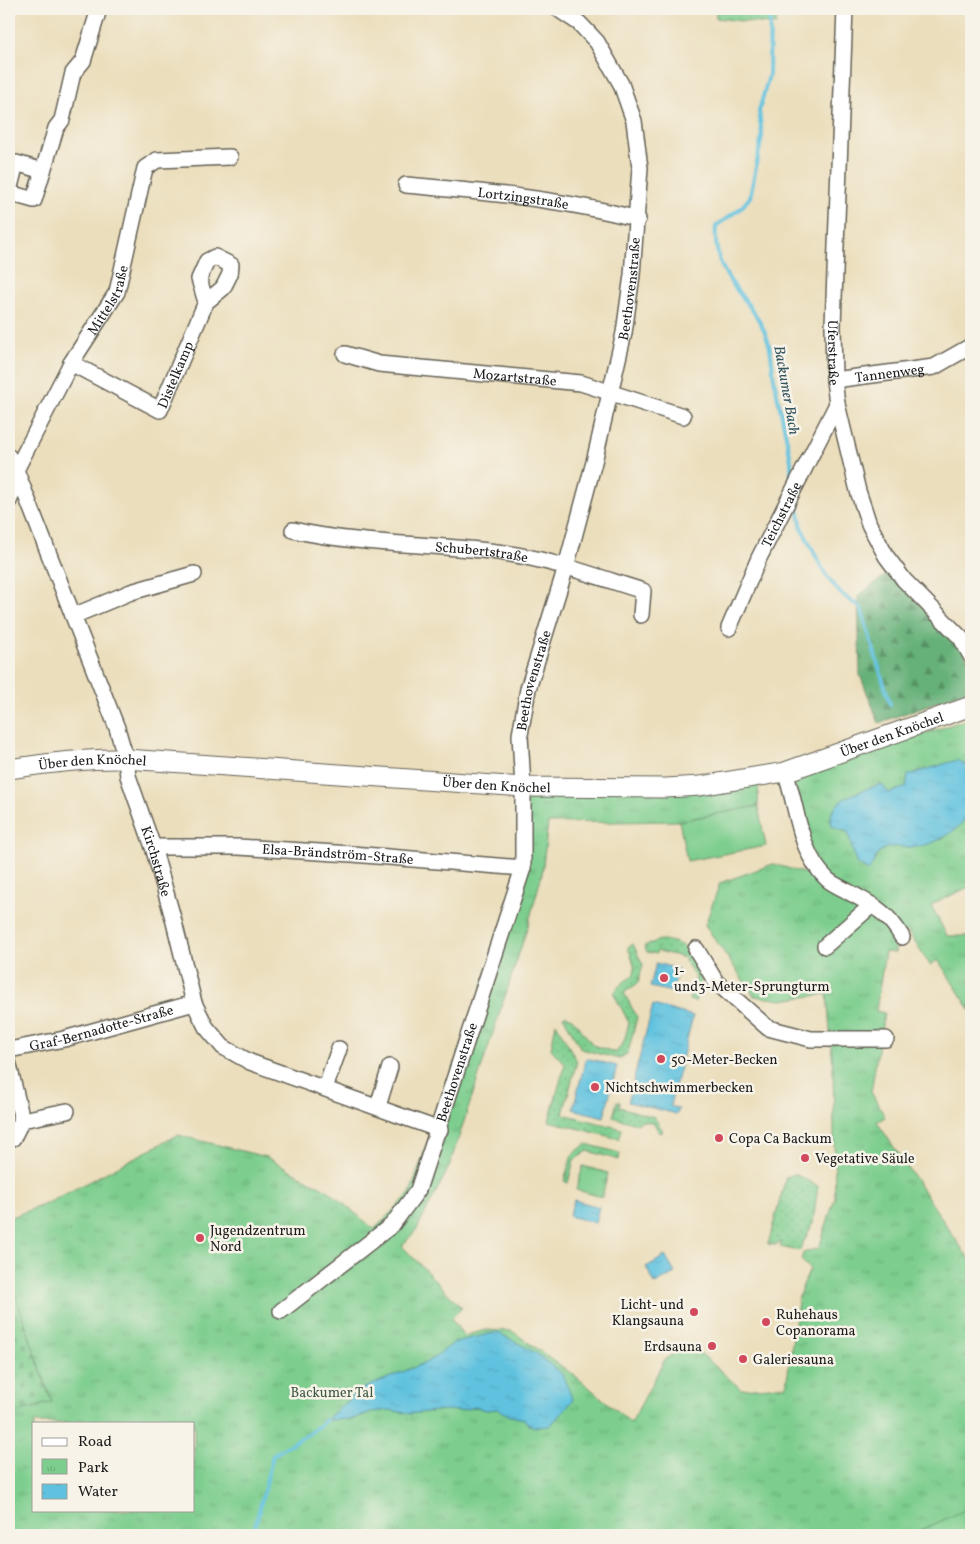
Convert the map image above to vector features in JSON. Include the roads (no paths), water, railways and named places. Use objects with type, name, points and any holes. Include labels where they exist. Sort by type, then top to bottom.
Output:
[{"type":"main road","name":"Über den Knöchel","points":[[9,769],[60,761],[126,759],[523,787],[666,788],[700,786],[785,772],[971,706]]},
{"type":"street","points":[[43,171],[16,163],[9,192],[34,200],[43,171],[56,128],[62,120],[72,73],[83,61],[98,9]]},
{"type":"street","name":"Beethovenstraße","points":[[281,1310],[392,1225],[418,1190],[440,1130],[523,868],[523,787],[520,735],[528,690],[566,567],[594,462],[608,394],[624,333],[638,219],[640,168],[634,121],[626,94],[597,42],[579,23],[558,9]]},
{"type":"street","name":"Uferstraße","points":[[844,9],[833,316],[834,380],[837,404],[858,491],[873,532],[886,556],[904,580],[960,638],[971,656]]},
{"type":"street","name":"Mittelstraße","points":[[9,501],[16,470],[71,363],[117,292],[145,168],[157,160],[230,158]]},
{"type":"street","name":"Lortzingstraße","points":[[406,186],[511,195],[597,208],[638,219]]},
{"type":"street","name":"Distelkamp","points":[[71,363],[160,410],[206,302]]},
{"type":"street","name":"Tannenweg","points":[[834,380],[934,367],[971,346]]},
{"type":"street","name":"Mozartstraße","points":[[345,354],[379,364],[581,383],[608,394],[683,416]]},
{"type":"street","name":"Teichstraße","points":[[729,628],[759,558],[837,404]]},
{"type":"street","name":"Kirchstraße","points":[[9,457],[16,470],[117,728],[126,759],[128,776],[153,847],[194,1002],[206,1027],[223,1047],[250,1062],[378,1106],[440,1130]]},
{"type":"street","name":"Schubertstraße","points":[[293,530],[345,540],[504,553],[566,567],[644,591],[641,615]]},
{"type":"street","points":[[73,616],[131,592],[194,574]]},
{"type":"street","points":[[785,772],[792,790],[805,845],[827,880],[891,919],[902,937]]},
{"type":"street","name":"Elsa-Brändström-Straße","points":[[153,847],[238,847],[523,868]]},
{"type":"street","points":[[826,946],[872,906]]},
{"type":"street","points":[[696,949],[716,982],[768,1028],[811,1039],[886,1039]]},
{"type":"street","name":"Graf-Bernadotte-Straße","points":[[9,1050],[64,1039],[194,1002]]},
{"type":"street","points":[[325,1088],[339,1049]]},
{"type":"street","points":[[9,1065],[22,1120],[13,1138]]},
{"type":"street","points":[[378,1106],[390,1067]]},
{"type":"street","points":[[22,1120],[67,1111]]},
{"type":"water","points":[[957,760],[967,765],[967,815],[958,827],[945,837],[929,844],[885,849],[878,855],[869,871],[856,863],[848,832],[832,826],[831,817],[839,803],[855,793],[881,784],[889,793],[906,787],[908,775]]},
{"type":"water","name":"1- und3-Meter-Sprungturm","points":[[656,963],[678,969],[672,992],[650,987]]},
{"type":"water","name":"50-Meter-Becken","points":[[653,1005],[693,1016],[670,1106],[679,1109],[677,1114],[628,1102]]},
{"type":"water","name":"Nichtschwimmerbecken","points":[[586,1058],[617,1066],[604,1117],[573,1109]]},
{"type":"water","points":[[574,1200],[599,1207],[595,1223],[569,1216]]},
{"type":"water","points":[[665,1256],[675,1273],[655,1284],[646,1267]]},
{"type":"water","points":[[497,1332],[536,1353],[562,1374],[573,1400],[550,1426],[535,1427],[528,1424],[524,1419],[510,1416],[497,1409],[486,1410],[476,1407],[458,1411],[444,1410],[410,1414],[390,1410],[372,1412],[352,1419],[326,1420],[359,1390],[427,1362],[455,1342]]},
{"type":"waterway","name":"Backumer Bach","points":[[770,9],[769,75],[759,111],[762,136],[750,197],[741,208],[716,226],[716,246],[720,262],[727,276],[755,313],[769,344],[773,374],[791,461],[791,477]]},
{"type":"waterway","name":"Backumer Bach","points":[[797,503],[802,529],[825,574],[840,593],[861,608],[890,704]]},
{"type":"waterway","points":[[253,1535],[273,1455],[311,1432],[326,1420]]},
{"type":"place","name":"1- und3-Meter-Sprungturm","points":[[664,978]]},
{"type":"place","name":"50-Meter-Becken","points":[[661,1059]]},
{"type":"place","name":"Nichtschwimmerbecken","points":[[595,1087]]},
{"type":"place","name":"Copa Ca Backum","points":[[719,1138]]},
{"type":"place","name":"Vegetative Säule","points":[[805,1158]]},
{"type":"place","name":"Jugendzentrum Nord","points":[[200,1238]]},
{"type":"place","name":"Licht- und Klangsauna","points":[[694,1312]]},
{"type":"place","name":"Ruhehaus Copanorama","points":[[766,1322]]},
{"type":"place","name":"Erdsauna","points":[[712,1346]]},
{"type":"place","name":"Galeriesauna","points":[[743,1359]]},
{"type":"park label","name":"Backumer Tal","points":[[332,1392]]}]
